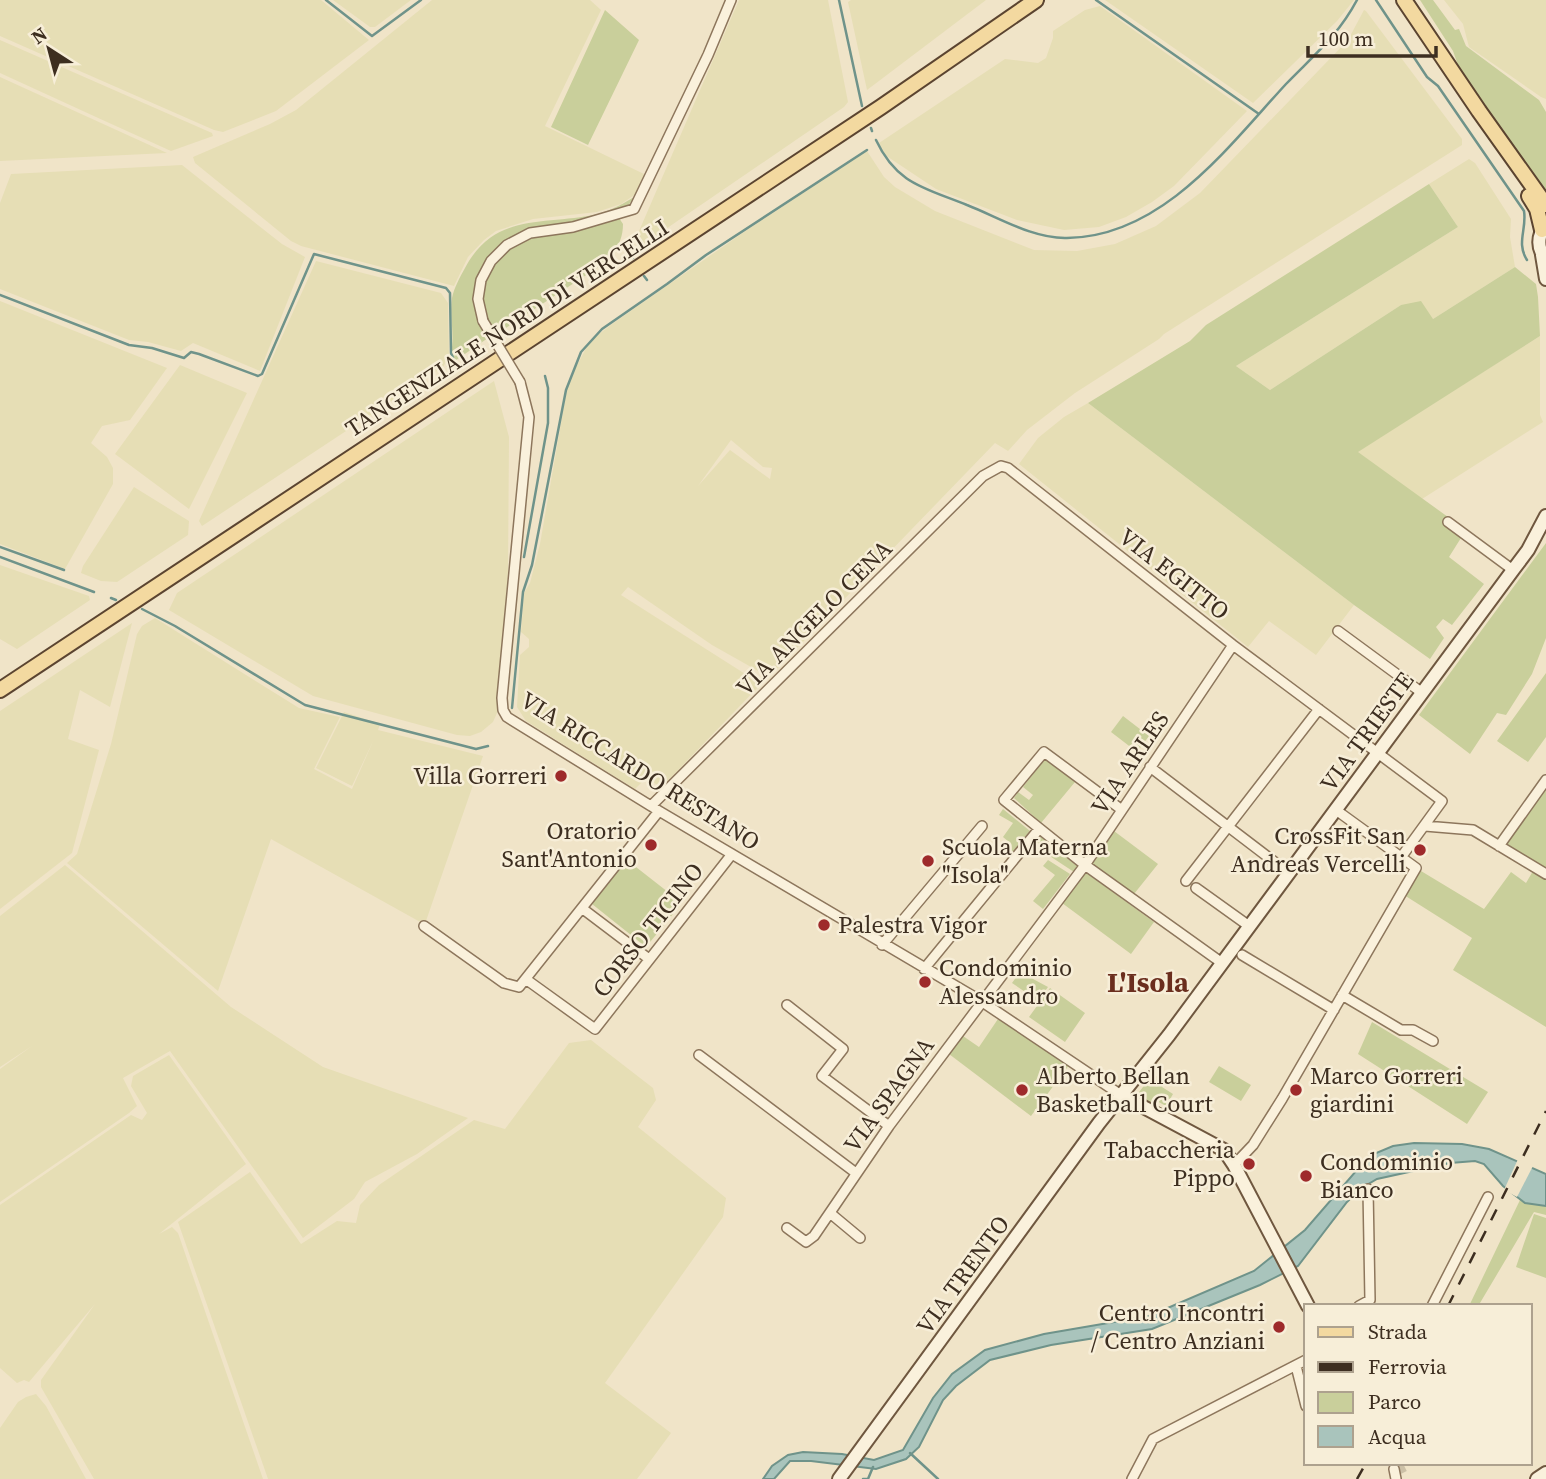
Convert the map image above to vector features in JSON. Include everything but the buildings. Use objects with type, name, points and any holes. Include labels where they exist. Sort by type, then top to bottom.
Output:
[{"type":"main road","points":[[1010,20],[1026,0]]},
{"type":"main road","name":"TANGENZIALE NORD DI VERCELLI","points":[[0,690],[870,115],[1036,0]]},
{"type":"main road","points":[[1395,0],[1427,48],[1453,73]]},
{"type":"main road","points":[[1404,0],[1546,205]]},
{"type":"main road","points":[[1414,0],[1439,40],[1453,73]]},
{"type":"main road","points":[[1479,111],[1493,140],[1537,209],[1544,227]]},
{"type":"street","name":"VIA RICCARDO RESTANO","points":[[731,0],[708,55],[634,209],[573,227],[530,233],[507,245],[491,261],[481,280],[478,299],[483,321],[520,382],[529,417],[503,710],[507,717],[732,855],[981,1001],[1121,1095],[1224,1150],[1307,1304]]},
{"type":"street","points":[[1544,227],[1539,242],[1544,257],[1546,279]]},
{"type":"street","name":"VIA ANGELO CENA","points":[[527,980],[583,909],[655,808],[983,476],[1001,466],[1008,468]]},
{"type":"street","name":"VIA EGITTO","points":[[1008,468],[1233,645],[1442,801],[1402,856]]},
{"type":"street","points":[[1528,550],[1546,516]]},
{"type":"street","points":[[1448,522],[1513,570],[1546,530]]},
{"type":"street","name":"VIA TRIESTE","points":[[1121,1095],[1513,570]]},
{"type":"street","points":[[1338,632],[1421,692]]},
{"type":"street","name":"VIA ARLES","points":[[981,1001],[1085,865],[1233,645]]},
{"type":"street","points":[[1186,881],[1319,709]]},
{"type":"street","points":[[1122,810],[1044,752],[1004,800],[1085,865],[1222,962]]},
{"type":"street","points":[[1150,767],[1289,873]]},
{"type":"street","points":[[1499,846],[1546,780]]},
{"type":"street","points":[[1234,1165],[1254,1145],[1416,868],[1336,810]]},
{"type":"street","points":[[1425,825],[1473,830],[1546,874]]},
{"type":"street","points":[[883,945],[982,826]]},
{"type":"street","points":[[923,969],[1040,829]]},
{"type":"street","name":"CORSO TICINO","points":[[527,980],[595,1029],[732,855]]},
{"type":"street","points":[[1196,888],[1249,926]]},
{"type":"street","points":[[583,909],[649,959]]},
{"type":"street","points":[[425,926],[504,983],[519,987],[527,980]]},
{"type":"street","points":[[1242,955],[1334,1010]]},
{"type":"street","points":[[1342,995],[1401,1030],[1413,1030],[1433,1041]]},
{"type":"street","name":"VIA SPAGNA","points":[[787,1228],[806,1242],[814,1236],[888,1126],[981,1001]]},
{"type":"street","points":[[788,1006],[844,1049],[822,1076],[888,1126]]},
{"type":"street","points":[[699,1055],[856,1173]]},
{"type":"street","name":"VIA TRENTO","points":[[842,1476],[1121,1095]]},
{"type":"street","points":[[1363,1304],[1370,1300],[1368,1189]]},
{"type":"street","points":[[1433,1304],[1488,1197]]},
{"type":"street","points":[[830,1213],[860,1238]]},
{"type":"street","points":[[1132,1479],[1153,1439],[1304,1361]]},
{"type":"street","points":[[1296,1366],[1304,1398]]},
{"type":"street","points":[[1537,1479],[1546,1473]]},
{"type":"shaded area","points":[[0,0],[321,0],[369,40],[276,111],[223,132],[0,36]]},
{"type":"shaded area","points":[[333,0],[411,0],[375,27],[370,27]]},
{"type":"shaded area","points":[[432,0],[590,0],[601,10],[545,126],[646,175],[636,194],[621,204],[597,212],[533,219],[496,231],[468,257],[454,286],[301,246],[291,241],[195,163],[193,157],[296,110]]},
{"type":"shaded area","points":[[739,0],[828,0],[848,102],[638,248],[636,238]]},
{"type":"shaded area","points":[[986,0],[867,90],[848,2]]},
{"type":"shaded area","points":[[1105,0],[1354,0],[1337,21],[1253,103]]},
{"type":"shaded area","points":[[1444,0],[1546,0],[1546,99],[1469,47],[1463,24]]},
{"type":"shaded area","points":[[1100,6],[1247,111],[1174,186],[1152,202],[1126,217],[1099,227],[1064,230],[1017,220],[936,189],[885,155],[879,143],[1005,59],[1038,63],[1046,58],[1053,31],[1085,10]]},
{"type":"shaded area","points":[[1364,10],[1366,11],[1462,139],[1462,145],[1075,393],[1027,430],[1008,451],[995,443],[769,677],[712,645],[628,587],[621,595],[761,684],[661,788],[647,777],[635,789],[526,721],[517,707],[520,655],[529,647],[529,639],[521,632],[524,593],[530,583],[540,544],[567,389],[590,341],[744,232],[867,151],[884,177],[895,187],[935,211],[1034,250],[1077,251],[1115,244],[1156,226],[1200,193],[1348,40]],"holes":[[[731,440],[763,467],[772,468],[770,479],[730,450],[698,486]]]},
{"type":"shaded area","points":[[0,40],[212,133],[213,136],[171,151],[0,73]]},
{"type":"shaded area","points":[[0,77],[167,153],[0,161]]},
{"type":"shaded area","points":[[1469,159],[1475,163],[1511,219],[1510,237],[1515,267],[1433,319],[1401,305],[1270,390],[1236,366],[1458,227],[1429,184]]},
{"type":"shaded area","points":[[182,165],[282,244],[305,257],[260,371],[193,343],[181,351],[129,340],[0,289],[0,203],[11,174]]},
{"type":"shaded area","points":[[316,261],[441,293],[448,303],[449,357],[443,367],[202,526],[199,521]]},
{"type":"shaded area","points":[[0,301],[167,368],[130,420],[102,426],[91,443],[107,457],[113,468],[113,484],[65,569],[0,544]]},
{"type":"shaded area","points":[[1540,336],[1540,415],[1543,422],[1422,499],[1357,452]]},
{"type":"shaded area","points":[[180,365],[247,393],[189,509],[115,454]]},
{"type":"shaded area","points":[[494,381],[509,437],[508,572],[497,713],[493,722],[481,732],[470,736],[457,735],[313,696],[169,610],[177,593]]},
{"type":"shaded area","points":[[1088,403],[1354,605],[1316,655],[1269,621],[1248,647],[1019,464],[1038,438],[1064,417]]},
{"type":"shaded area","points":[[134,487],[189,521],[188,535],[117,582],[101,581],[81,573],[83,566]]},
{"type":"shaded area","points":[[0,565],[89,596],[90,600],[17,649],[0,639]]},
{"type":"shaded area","points":[[155,618],[299,708],[340,717],[314,769],[352,789],[374,739],[352,786],[316,768],[344,712],[380,724],[378,730],[483,756],[426,921],[422,923],[271,839],[218,991],[67,863],[77,854],[111,744],[137,634],[142,626]]},
{"type":"shaded area","points":[[132,623],[110,707],[80,690],[68,739],[99,750],[72,853],[0,909],[0,711]]},
{"type":"shaded area","points":[[65,865],[231,1007],[323,1067],[468,1118],[417,1154],[365,1182],[354,1199],[303,1238],[170,1051],[123,1078],[137,1106],[0,1202],[0,1069],[32,1046],[0,1067],[0,916]]},
{"type":"shaded area","points":[[591,1040],[653,1088],[656,1100],[638,1127],[726,1198],[723,1217],[605,1383],[671,1433],[637,1479],[268,1479],[178,1222],[250,1172],[301,1244],[337,1221],[356,1223],[360,1205],[379,1185],[474,1120],[505,1129],[569,1043]]},
{"type":"shaded area","points":[[169,1055],[246,1164],[159,1234],[172,1227],[178,1233],[263,1479],[94,1479],[41,1387],[41,1380],[95,1304],[29,1382],[24,1380],[17,1383],[0,1368],[0,1205],[131,1115],[142,1120],[147,1113],[131,1086],[133,1076]]},
{"type":"shaded area","points":[[36,1394],[46,1406],[86,1479],[0,1479],[0,1428],[18,1402]]},
{"type":"green space","points":[[1420,0],[1433,0],[1455,30],[1459,29],[1466,46],[1539,100],[1546,112],[1546,196],[1458,65],[1453,51]]},
{"type":"green space","points":[[605,10],[639,40],[588,145],[551,127]]},
{"type":"green space","points":[[1429,184],[1458,227],[1236,366],[1270,390],[1401,305],[1421,301],[1433,319],[1515,267],[1536,284],[1540,336],[1358,452],[1466,530],[1449,557],[1484,584],[1452,625],[1443,619],[1436,627],[1444,638],[1430,659],[1354,605],[1088,403],[1190,341],[1206,325]]},
{"type":"green space","points":[[637,195],[625,209],[505,243],[477,280],[480,322],[488,338],[446,367],[452,351],[451,307],[454,290],[477,250],[491,237],[523,224],[598,214]]},
{"type":"green space","points":[[619,218],[623,224],[621,239],[606,262],[495,335],[483,309],[482,292],[487,274],[504,251],[524,240]]},
{"type":"green space","points":[[1546,543],[1546,638],[1532,674],[1506,715],[1497,713],[1470,754],[1419,715]]},
{"type":"green space","points":[[1546,673],[1546,737],[1528,762],[1497,741]]},
{"type":"green space","points":[[1123,716],[1149,736],[1137,752],[1111,732]]},
{"type":"green space","points":[[1045,759],[1075,782],[1041,823],[1014,798],[1018,792],[1029,800],[1033,795],[1023,787]]},
{"type":"green space","points":[[1544,788],[1546,789],[1546,871],[1504,844]]},
{"type":"green space","points":[[1003,809],[1030,831],[1019,844],[1021,846],[1015,854],[1006,846],[1009,842],[1003,837],[1013,823],[999,815]]},
{"type":"green space","points":[[1114,831],[1158,864],[1134,894],[1092,864]]},
{"type":"green space","points":[[1040,836],[1078,867],[1074,872],[1033,845]]},
{"type":"green space","points":[[627,860],[682,903],[646,947],[592,904]]},
{"type":"green space","points":[[1048,860],[1070,874],[1043,909],[1033,901],[1055,875],[1043,866]]},
{"type":"green space","points":[[1421,871],[1484,909],[1511,872],[1526,883],[1533,871],[1546,880],[1546,1027],[1453,970],[1472,938],[1404,895]]},
{"type":"green space","points":[[1085,872],[1154,922],[1131,954],[1062,903]]},
{"type":"green space","points":[[1020,972],[1048,987],[1034,1006],[1028,1002],[1031,996],[1012,983]]},
{"type":"green space","points":[[1050,988],[1085,1013],[1065,1042],[1029,1017]]},
{"type":"green space","points":[[998,1019],[1069,1065],[1031,1116],[949,1054],[963,1036],[979,1047]]},
{"type":"green space","points":[[1372,1022],[1488,1092],[1467,1124],[1358,1054]]},
{"type":"green space","points":[[1219,1066],[1251,1085],[1241,1101],[1209,1082]]},
{"type":"green space","points":[[1153,1074],[1165,1081],[1162,1087],[1173,1094],[1166,1106],[1155,1100],[1152,1105],[1136,1096]]},
{"type":"green space","points":[[1520,1200],[1546,1206],[1546,1215],[1534,1212],[1481,1304],[1470,1304]]},
{"type":"green space","points":[[1534,1214],[1546,1218],[1546,1278],[1516,1267]]},
{"type":"water","points":[[1414,1143],[1462,1144],[1489,1149],[1546,1174],[1546,1206],[1525,1203],[1503,1186],[1484,1164],[1475,1161],[1450,1163],[1377,1179],[1360,1189],[1347,1202],[1298,1266],[1260,1285],[1152,1329],[1051,1345],[990,1360],[956,1386],[943,1400],[919,1447],[906,1459],[876,1469],[790,1461],[774,1479],[763,1479],[772,1466],[788,1455],[803,1452],[842,1454],[874,1460],[903,1450],[933,1398],[952,1374],[985,1350],[1044,1334],[1149,1316],[1254,1271],[1305,1230],[1369,1156],[1393,1146]]},
{"type":"pier","points":[[1518,1159],[1533,1166],[1517,1197],[1504,1190]]},
{"type":"waterway","points":[[326,0],[372,36],[421,0]]},
{"type":"waterway","points":[[839,0],[862,106]]},
{"type":"waterway","points":[[1096,0],[1259,114]]},
{"type":"waterway","points":[[876,140],[893,167],[926,189],[1041,235],[1067,238],[1101,234],[1133,222],[1163,205],[1190,184],[1325,45],[1357,0]]},
{"type":"waterway","points":[[1376,0],[1427,77],[1438,86],[1524,211],[1522,248],[1527,260]]},
{"type":"waterway","points":[[512,708],[523,592],[532,565],[566,390],[581,352],[602,329],[706,255],[867,150]]},
{"type":"waterway","points":[[630,246],[629,252],[633,258]]},
{"type":"waterway","points":[[0,295],[129,345],[152,348],[184,358],[191,352],[258,376],[262,374],[314,254],[446,288],[450,293],[453,358]]},
{"type":"waterway","points":[[644,276],[647,280]]},
{"type":"waterway","points":[[524,557],[548,423],[548,388],[545,376]]},
{"type":"waterway","points":[[0,547],[64,570]]},
{"type":"waterway","points":[[0,557],[94,592]]},
{"type":"waterway","points":[[111,598],[116,600]]},
{"type":"waterway","points":[[142,609],[305,705],[476,749],[488,746]]},
{"type":"waterway","points":[[910,1453],[938,1479]]},
{"type":"waterway","points":[[863,1479],[868,1479],[873,1467]]},
{"type":"tunnel","points":[[1397,1465],[1404,1479]]},
{"type":"railway","points":[[1449,1304],[1546,1111]]},
{"type":"railway","points":[[1357,1479],[1365,1465]]},
{"type":"place","name":"Villa Gorreri","points":[[561,776]]},
{"type":"place","name":"Oratorio Sant'Antonio","points":[[651,845]]},
{"type":"place","name":"CrossFit San Andreas Vercelli","points":[[1420,850]]},
{"type":"place","name":"Scuola Materna \"Isola\"","points":[[928,861]]},
{"type":"place","name":"Palestra Vigor","points":[[824,925]]},
{"type":"place","name":"Condominio Alessandro","points":[[925,982]]},
{"type":"place","name":"Alberto Bellan Basketball Court","points":[[1022,1090]]},
{"type":"place","name":"Marco Gorreri giardini","points":[[1296,1090]]},
{"type":"place","name":"Tabaccheria Pippo","points":[[1249,1164]]},
{"type":"place","name":"Condominio Bianco","points":[[1306,1176]]},
{"type":"place","name":"Centro Incontri / Centro Anziani","points":[[1279,1327]]},
{"type":"district","name":"L'Isola","points":[[1148,982]]}]
